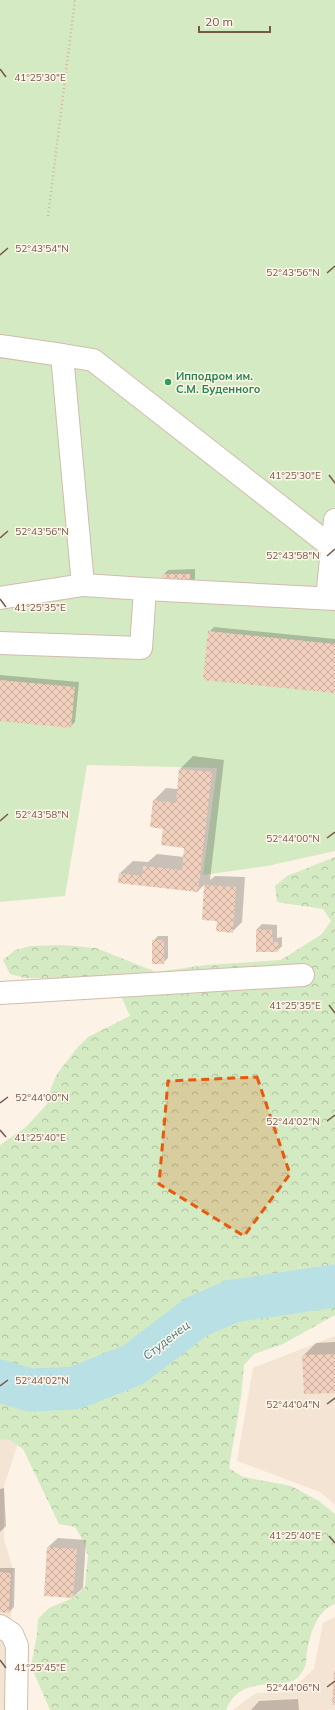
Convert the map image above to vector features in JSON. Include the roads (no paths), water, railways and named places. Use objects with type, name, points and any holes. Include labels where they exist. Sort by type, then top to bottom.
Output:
[{"type":"street","points":[[0,346],[93,360],[332,547]]},
{"type":"street","points":[[62,356],[83,585]]},
{"type":"street","points":[[0,598],[83,585],[331,598],[332,547],[335,520]]},
{"type":"street","points":[[0,643],[141,648],[145,589]]},
{"type":"street","points":[[0,993],[303,975]]},
{"type":"street","points":[[0,1626],[12,1634],[17,1646],[16,1710]]},
{"type":"waterway","name":"Студенец","points":[[0,1381],[30,1390],[75,1388],[133,1365],[196,1317],[233,1301],[335,1286]]},
{"type":"place","name":"Ипподром им. С.М. Буденного","points":[[168,382]]}]
